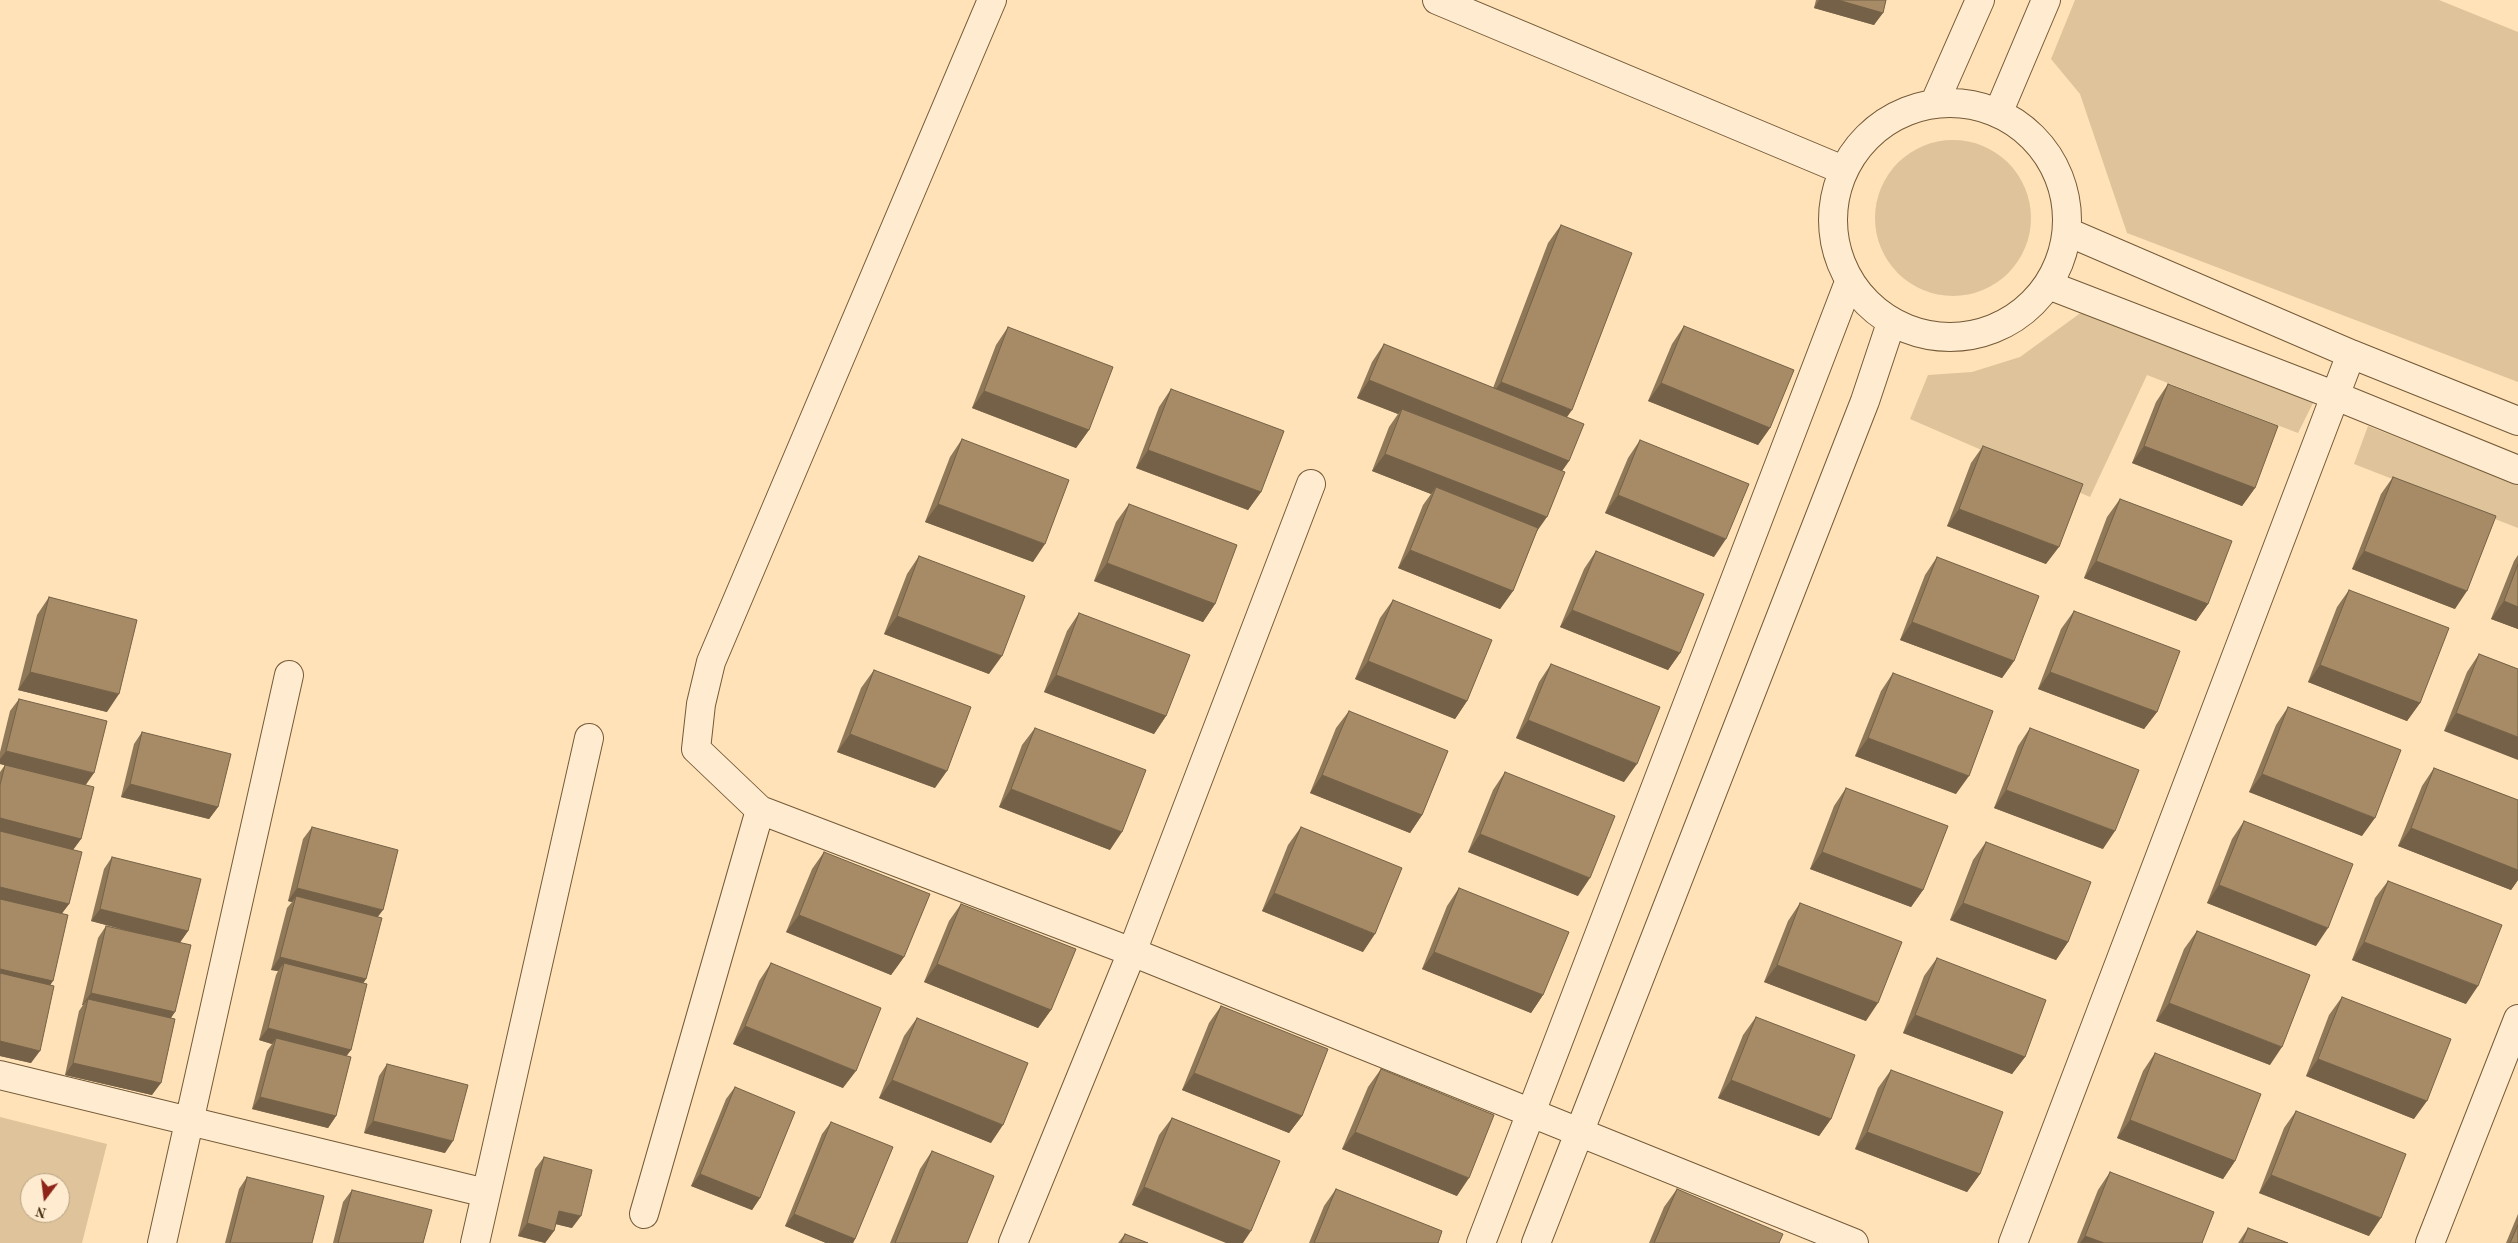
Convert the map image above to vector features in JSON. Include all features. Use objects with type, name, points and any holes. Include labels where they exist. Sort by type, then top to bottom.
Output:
[{"type":"street","points":[[992,0],[712,662],[701,704],[696,749],[760,810],[1132,952],[1854,1243]]},
{"type":"street","points":[[1437,0],[1843,170]]},
{"type":"street","points":[[1935,102],[1980,0]]},
{"type":"street","points":[[1999,111],[2046,0]]},
{"type":"street","points":[[1935,102],[1999,111],[2040,140],[2065,184],[2070,233],[2051,286],[2007,326],[1948,339],[1891,323],[1868,304],[1849,282],[1834,246],[1832,208],[1843,170],[1865,137],[1897,114],[1935,102]]},
{"type":"street","points":[[2070,233],[2351,354],[2518,421]]},
{"type":"street","points":[[1481,1243],[1849,282]]},
{"type":"street","points":[[2051,286],[2336,396],[2518,470]]},
{"type":"street","points":[[1536,1243],[1865,401],[1891,323]]},
{"type":"street","points":[[2013,1243],[2351,354]]},
{"type":"street","points":[[1013,1243],[1132,952],[1311,484]]},
{"type":"street","points":[[162,1243],[289,675]]},
{"type":"street","points":[[475,1243],[589,738]]},
{"type":"street","points":[[644,1214],[760,810]]},
{"type":"street","points":[[2430,1243],[2518,1019]]},
{"type":"street","points":[[0,1075],[486,1193]]},
{"type":"shaded area","points":[[2075,0],[2439,0],[2518,32],[2518,382],[2127,233],[2080,94],[2051,59]]},
{"type":"shaded area","points":[[1945,140],[1961,140],[1976,143],[1990,149],[2013,168],[2022,181],[2028,195],[2031,218],[2030,233],[2022,255],[2003,278],[1990,287],[1976,293],[1961,296],[1945,296],[1930,293],[1916,287],[1893,268],[1884,255],[1878,241],[1875,226],[1875,210],[1878,195],[1884,181],[1903,158],[1916,149],[1930,143]]},
{"type":"shaded area","points":[[2086,309],[2314,401],[2298,433],[2147,375],[2090,497],[1910,419],[1928,375],[1972,372],[2020,357]]},
{"type":"shaded area","points":[[2368,426],[2518,485],[2518,528],[2354,464]]},
{"type":"shaded area","points":[[0,1117],[107,1144],[82,1243],[0,1243]]},
{"type":"building","points":[[1838,0],[1886,0],[1883,13]]},
{"type":"building","points":[[1561,225],[1632,253],[1572,410],[1501,382]]},
{"type":"building","points":[[1684,326],[1794,370],[1770,428],[1661,383]]},
{"type":"building","points":[[1008,327],[1113,367],[1089,430],[984,391]]},
{"type":"building","points":[[1384,344],[1584,424],[1569,461],[1369,380]]},
{"type":"building","points":[[2168,384],[2278,426],[2255,488],[2144,446]]},
{"type":"building","points":[[1171,389],[1284,431],[1261,492],[1148,450]]},
{"type":"building","points":[[1402,409],[1565,472],[1547,517],[1385,454]]},
{"type":"building","points":[[962,439],[1069,480],[1045,544],[938,504]]},
{"type":"building","points":[[1640,440],[1749,484],[1726,539],[1618,495]]},
{"type":"building","points":[[1983,446],[2083,484],[2059,547],[1959,509]]},
{"type":"building","points":[[2393,477],[2496,516],[2467,591],[2364,551]]},
{"type":"building","points":[[1436,487],[1538,528],[1513,591],[1410,550]]},
{"type":"building","points":[[2120,499],[2232,541],[2208,604],[2096,561]]},
{"type":"building","points":[[1129,504],[1237,545],[1215,604],[1107,563]]},
{"type":"building","points":[[1596,551],[1704,594],[1680,653],[1572,610]]},
{"type":"building","points":[[919,556],[1025,596],[1002,656],[897,616]]},
{"type":"building","points":[[1937,557],[2039,596],[2014,661],[1912,622]]},
{"type":"building","points":[[2518,564],[2518,607],[2504,601]]},
{"type":"building","points":[[2349,590],[2449,628],[2420,703],[2320,665]]},
{"type":"building","points":[[49,597],[137,620],[119,694],[30,672]]},
{"type":"building","points":[[1393,600],[1492,640],[1467,701],[1368,661]]},
{"type":"building","points":[[2074,611],[2180,651],[2157,712],[2050,672]]},
{"type":"building","points":[[1079,613],[1190,655],[1166,716],[1056,675]]},
{"type":"building","points":[[2479,654],[2518,669],[2518,737],[2456,713]]},
{"type":"building","points":[[1551,664],[1660,707],[1637,764],[1528,720]]},
{"type":"building","points":[[874,670],[971,707],[947,771],[850,734]]},
{"type":"building","points":[[1893,673],[1993,711],[1969,776],[1868,738]]},
{"type":"building","points":[[19,699],[107,721],[94,773],[6,751]]},
{"type":"building","points":[[2288,707],[2401,750],[2375,818],[2262,774]]},
{"type":"building","points":[[1349,711],[1448,751],[1422,815],[1322,775]]},
{"type":"building","points":[[1035,728],[1146,770],[1122,832],[1011,789]]},
{"type":"building","points":[[2030,728],[2139,770],[2115,831],[2006,790]]},
{"type":"building","points":[[142,732],[231,754],[218,807],[130,784]]},
{"type":"building","points":[[5,765],[94,787],[81,839],[0,818],[0,785]]},
{"type":"building","points":[[2434,768],[2518,800],[2518,870],[2411,828]]},
{"type":"building","points":[[1505,772],[1615,816],[1590,878],[1480,834]]},
{"type":"building","points":[[1846,788],[1948,826],[1923,890],[1822,852]]},
{"type":"building","points":[[2244,821],[2353,864],[2328,928],[2219,885]]},
{"type":"building","points":[[312,827],[398,850],[383,910],[297,888]]},
{"type":"building","points":[[1301,827],[1402,868],[1375,934],[1274,893]]},
{"type":"building","points":[[0,831],[82,852],[69,904],[0,887]]},
{"type":"building","points":[[1986,842],[2091,882],[2068,942],[1963,903]]},
{"type":"building","points":[[824,852],[930,894],[904,957],[799,915]]},
{"type":"building","points":[[112,857],[201,879],[188,931],[100,909]]},
{"type":"building","points":[[2388,881],[2502,925],[2478,986],[2364,942]]},
{"type":"building","points":[[1459,888],[1569,932],[1543,995],[1434,952]]},
{"type":"building","points":[[296,896],[382,918],[366,979],[280,957]]},
{"type":"building","points":[[0,899],[68,915],[53,981],[0,969]]},
{"type":"building","points":[[1800,903],[1902,942],[1878,1003],[1777,965]]},
{"type":"building","points":[[961,904],[1076,949],[1051,1010],[937,964]]},
{"type":"building","points":[[106,926],[191,945],[175,1012],[91,993]]},
{"type":"building","points":[[2197,931],[2310,975],[2282,1047],[2169,1003]]},
{"type":"building","points":[[1937,958],[2046,1000],[2025,1057],[1915,1015]]},
{"type":"building","points":[[284,963],[367,984],[351,1050],[268,1028]]},
{"type":"building","points":[[771,963],[881,1008],[856,1071],[745,1026]]},
{"type":"building","points":[[0,973],[54,986],[40,1051],[0,1041]]},
{"type":"building","points":[[2342,997],[2451,1039],[2427,1101],[2318,1059]]},
{"type":"building","points":[[88,999],[175,1019],[161,1083],[73,1063]]},
{"type":"building","points":[[1221,1006],[1328,1049],[1302,1116],[1194,1073]]},
{"type":"building","points":[[1756,1017],[1855,1055],[1831,1119],[1731,1080]]},
{"type":"building","points":[[917,1018],[1028,1063],[1003,1125],[892,1080]]},
{"type":"building","points":[[276,1038],[351,1057],[336,1116],[260,1097]]},
{"type":"building","points":[[2155,1053],[2261,1094],[2235,1161],[2130,1120]]},
{"type":"building","points":[[387,1064],[468,1085],[453,1141],[373,1121]]},
{"type":"building","points":[[1381,1069],[1494,1115],[1469,1178],[1355,1132]]},
{"type":"building","points":[[1891,1070],[2003,1112],[1980,1174],[1867,1132]]},
{"type":"building","points":[[735,1087],[795,1112],[760,1198],[700,1174]]},
{"type":"building","points":[[2296,1111],[2406,1154],[2381,1218],[2271,1175]]},
{"type":"building","points":[[1172,1118],[1280,1161],[1251,1231],[1144,1187]]},
{"type":"building","points":[[831,1122],[893,1147],[855,1239],[794,1214]]},
{"type":"building","points":[[932,1151],[994,1176],[967,1243],[895,1243]]},
{"type":"building","points":[[544,1157],[592,1170],[581,1216],[559,1211],[554,1231],[527,1223]]},
{"type":"building","points":[[2110,1172],[2214,1212],[2202,1243],[2104,1243],[2085,1236]]},
{"type":"building","points":[[247,1177],[324,1196],[312,1243],[230,1243]]},
{"type":"building","points":[[1336,1189],[1442,1231],[1438,1243],[1314,1243]]},
{"type":"building","points":[[1677,1189],[1783,1234],[1779,1243],[1654,1243]]},
{"type":"building","points":[[352,1190],[432,1210],[423,1243],[338,1243]]},
{"type":"building","points":[[2518,1225],[2518,1243],[2510,1243]]},
{"type":"building","points":[[2248,1228],[2288,1243],[2242,1243]]},
{"type":"building","points":[[1125,1234],[1148,1243],[1121,1243]]}]
